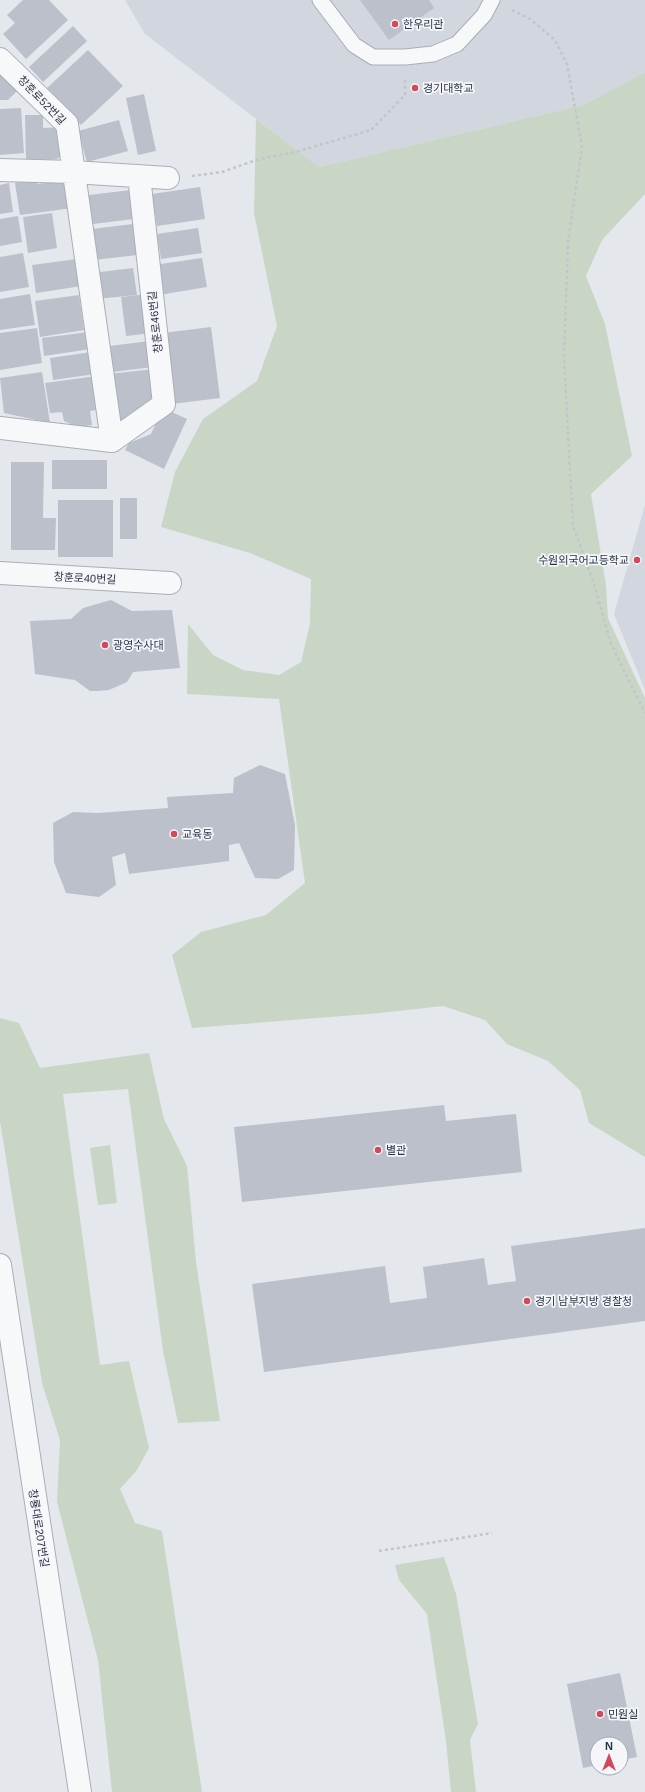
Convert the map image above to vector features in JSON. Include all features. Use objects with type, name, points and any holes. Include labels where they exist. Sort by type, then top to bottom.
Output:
[{"type":"street","name":"창훈로52번길","points":[[0,59],[67,124],[73,172]]},
{"type":"street","points":[[0,170],[73,172],[168,178]]},
{"type":"street","points":[[1,423],[112,441],[73,172]]},
{"type":"street","name":"창훈로46번길","points":[[112,441],[164,404],[139,176]]},
{"type":"street","name":"창훈로40번길","points":[[0,573],[170,583]]},
{"type":"street","name":"창룡대로207번길","points":[[0,1264],[80,1792]]},
{"type":"lane","points":[[320,0],[354,45],[373,57],[406,57],[433,54],[457,44],[484,15],[492,0]]},
{"type":"path","points":[[492,0],[530,19],[555,40],[567,64],[582,147],[568,241],[564,359],[573,526],[593,581],[611,644],[645,714]]},
{"type":"path","points":[[168,178],[222,172],[256,160],[299,152],[371,130],[405,95],[406,57]]},
{"type":"path","points":[[379,1551],[492,1533]]},
{"type":"shaded area","name":"경기대학교","points":[[125,0],[645,0],[645,72],[583,105],[319,167],[145,34]]},
{"type":"shaded area","name":"수원외국어고등학교","points":[[645,505],[645,690],[614,614]]},
{"type":"green space","points":[[645,72],[645,194],[602,240],[586,276],[605,324],[632,456],[591,494],[606,585],[608,618],[645,698],[645,1157],[589,1123],[580,1090],[548,1061],[507,1044],[485,1020],[443,1006],[380,1013],[192,1028],[172,955],[201,932],[266,915],[305,883],[279,699],[187,694],[188,624],[213,655],[243,670],[279,675],[301,662],[310,624],[311,579],[250,553],[161,527],[175,472],[203,419],[257,381],[277,326],[254,213],[256,119],[319,167],[583,105]]},
{"type":"green space","points":[[0,1018],[19,1023],[40,1068],[149,1053],[164,1119],[187,1166],[196,1262],[220,1421],[178,1423],[163,1351],[128,1089],[63,1094],[100,1365],[129,1361],[149,1448],[137,1470],[120,1489],[135,1523],[162,1531],[202,1792],[112,1792],[98,1660],[57,1502],[60,1440],[42,1383],[0,1121]]},
{"type":"green space","points":[[110,1145],[117,1203],[98,1205],[90,1148]]},
{"type":"green space","points":[[444,1557],[456,1594],[478,1724],[470,1740],[476,1792],[451,1792],[446,1741],[427,1614],[399,1580],[395,1565]]},
{"type":"building","points":[[23,0],[49,0],[68,20],[26,59],[3,34],[15,23],[7,15]]},
{"type":"building","name":"한우리관","points":[[360,0],[429,0],[434,8],[389,40]]},
{"type":"building","points":[[73,26],[87,41],[43,82],[29,67]]},
{"type":"building","points":[[88,50],[123,86],[81,125],[47,88]]},
{"type":"building","points":[[0,66],[20,88],[8,100],[0,100]]},
{"type":"building","points":[[144,94],[156,151],[138,155],[126,98]]},
{"type":"building","points":[[21,108],[24,153],[0,155],[0,109]]},
{"type":"building","points":[[25,115],[43,115],[43,128],[64,127],[65,153],[57,159],[26,160]]},
{"type":"building","points":[[119,120],[128,151],[87,162],[78,131]]},
{"type":"building","points":[[37,179],[37,184],[69,180],[73,208],[20,215],[15,183]]},
{"type":"building","points":[[9,183],[13,212],[0,214],[0,185]]},
{"type":"building","points":[[200,187],[205,219],[157,226],[152,194]]},
{"type":"building","points":[[131,190],[134,219],[85,225],[81,196]]},
{"type":"building","points":[[52,213],[57,248],[28,253],[23,217]]},
{"type":"building","points":[[18,216],[22,242],[0,246],[0,219]]},
{"type":"building","points":[[133,224],[137,255],[94,260],[91,229]]},
{"type":"building","points":[[198,228],[202,253],[161,259],[157,234]]},
{"type":"building","points":[[23,253],[29,287],[0,292],[0,257]]},
{"type":"building","points":[[202,258],[207,287],[159,295],[154,265]]},
{"type":"building","points":[[77,259],[82,286],[36,293],[32,265]]},
{"type":"building","points":[[133,268],[137,295],[96,299],[92,273]]},
{"type":"building","points":[[30,294],[35,325],[0,330],[0,299]]},
{"type":"building","points":[[147,294],[152,333],[126,336],[121,297]]},
{"type":"building","points":[[79,295],[84,330],[40,337],[35,301]]},
{"type":"building","points":[[211,327],[220,398],[172,404],[163,333]]},
{"type":"building","points":[[37,328],[42,363],[0,370],[0,333]]},
{"type":"building","points":[[89,332],[91,349],[44,356],[42,338]]},
{"type":"building","points":[[150,341],[153,367],[112,372],[109,346]]},
{"type":"building","points":[[92,352],[95,374],[53,380],[50,358]]},
{"type":"building","points":[[154,369],[158,401],[122,421],[115,422],[109,374]]},
{"type":"building","points":[[42,372],[50,423],[4,413],[0,378]]},
{"type":"building","points":[[97,376],[102,409],[90,411],[92,425],[78,427],[64,421],[62,412],[50,413],[45,383]]},
{"type":"building","points":[[163,408],[187,419],[164,469],[125,450],[129,443],[151,434]]},
{"type":"building","points":[[52,460],[107,460],[107,489],[52,489]]},
{"type":"building","points":[[11,462],[44,462],[43,518],[56,518],[55,550],[11,550]]},
{"type":"building","points":[[120,498],[137,498],[137,539],[120,539]]},
{"type":"building","points":[[58,500],[113,500],[113,557],[58,557]]},
{"type":"building","name":"광영수사대","points":[[111,600],[132,611],[172,610],[180,668],[133,672],[127,682],[109,690],[98,691],[90,691],[75,680],[35,674],[30,621],[71,619],[83,608]]},
{"type":"building","name":"교육동","points":[[260,765],[285,774],[295,825],[294,870],[278,879],[255,878],[239,843],[229,845],[229,861],[129,874],[125,853],[112,857],[116,885],[99,897],[66,893],[54,862],[53,823],[73,812],[98,813],[168,808],[167,797],[233,793],[234,778]]},
{"type":"building","name":"별관","points":[[444,1105],[446,1121],[516,1114],[522,1172],[242,1202],[234,1127]]},
{"type":"building","name":"경기 남부지방 경찰청","points":[[645,1228],[645,1321],[264,1372],[252,1284],[385,1266],[390,1303],[427,1298],[423,1267],[484,1258],[488,1285],[516,1281],[511,1246]]},
{"type":"building","name":"민원실","points":[[620,1673],[637,1757],[629,1758],[629,1736],[589,1736],[589,1767],[583,1768],[567,1684]]},
{"type":"place","name":"한우리관","points":[[395,24]]},
{"type":"place","name":"경기대학교","points":[[415,88]]},
{"type":"place","name":"수원외국어고등학교","points":[[637,560]]},
{"type":"place","name":"광영수사대","points":[[105,645]]},
{"type":"place","name":"교육동","points":[[174,834]]},
{"type":"place","name":"별관","points":[[378,1150]]},
{"type":"place","name":"경기 남부지방 경찰청","points":[[527,1301]]},
{"type":"place","name":"민원실","points":[[600,1714]]}]
